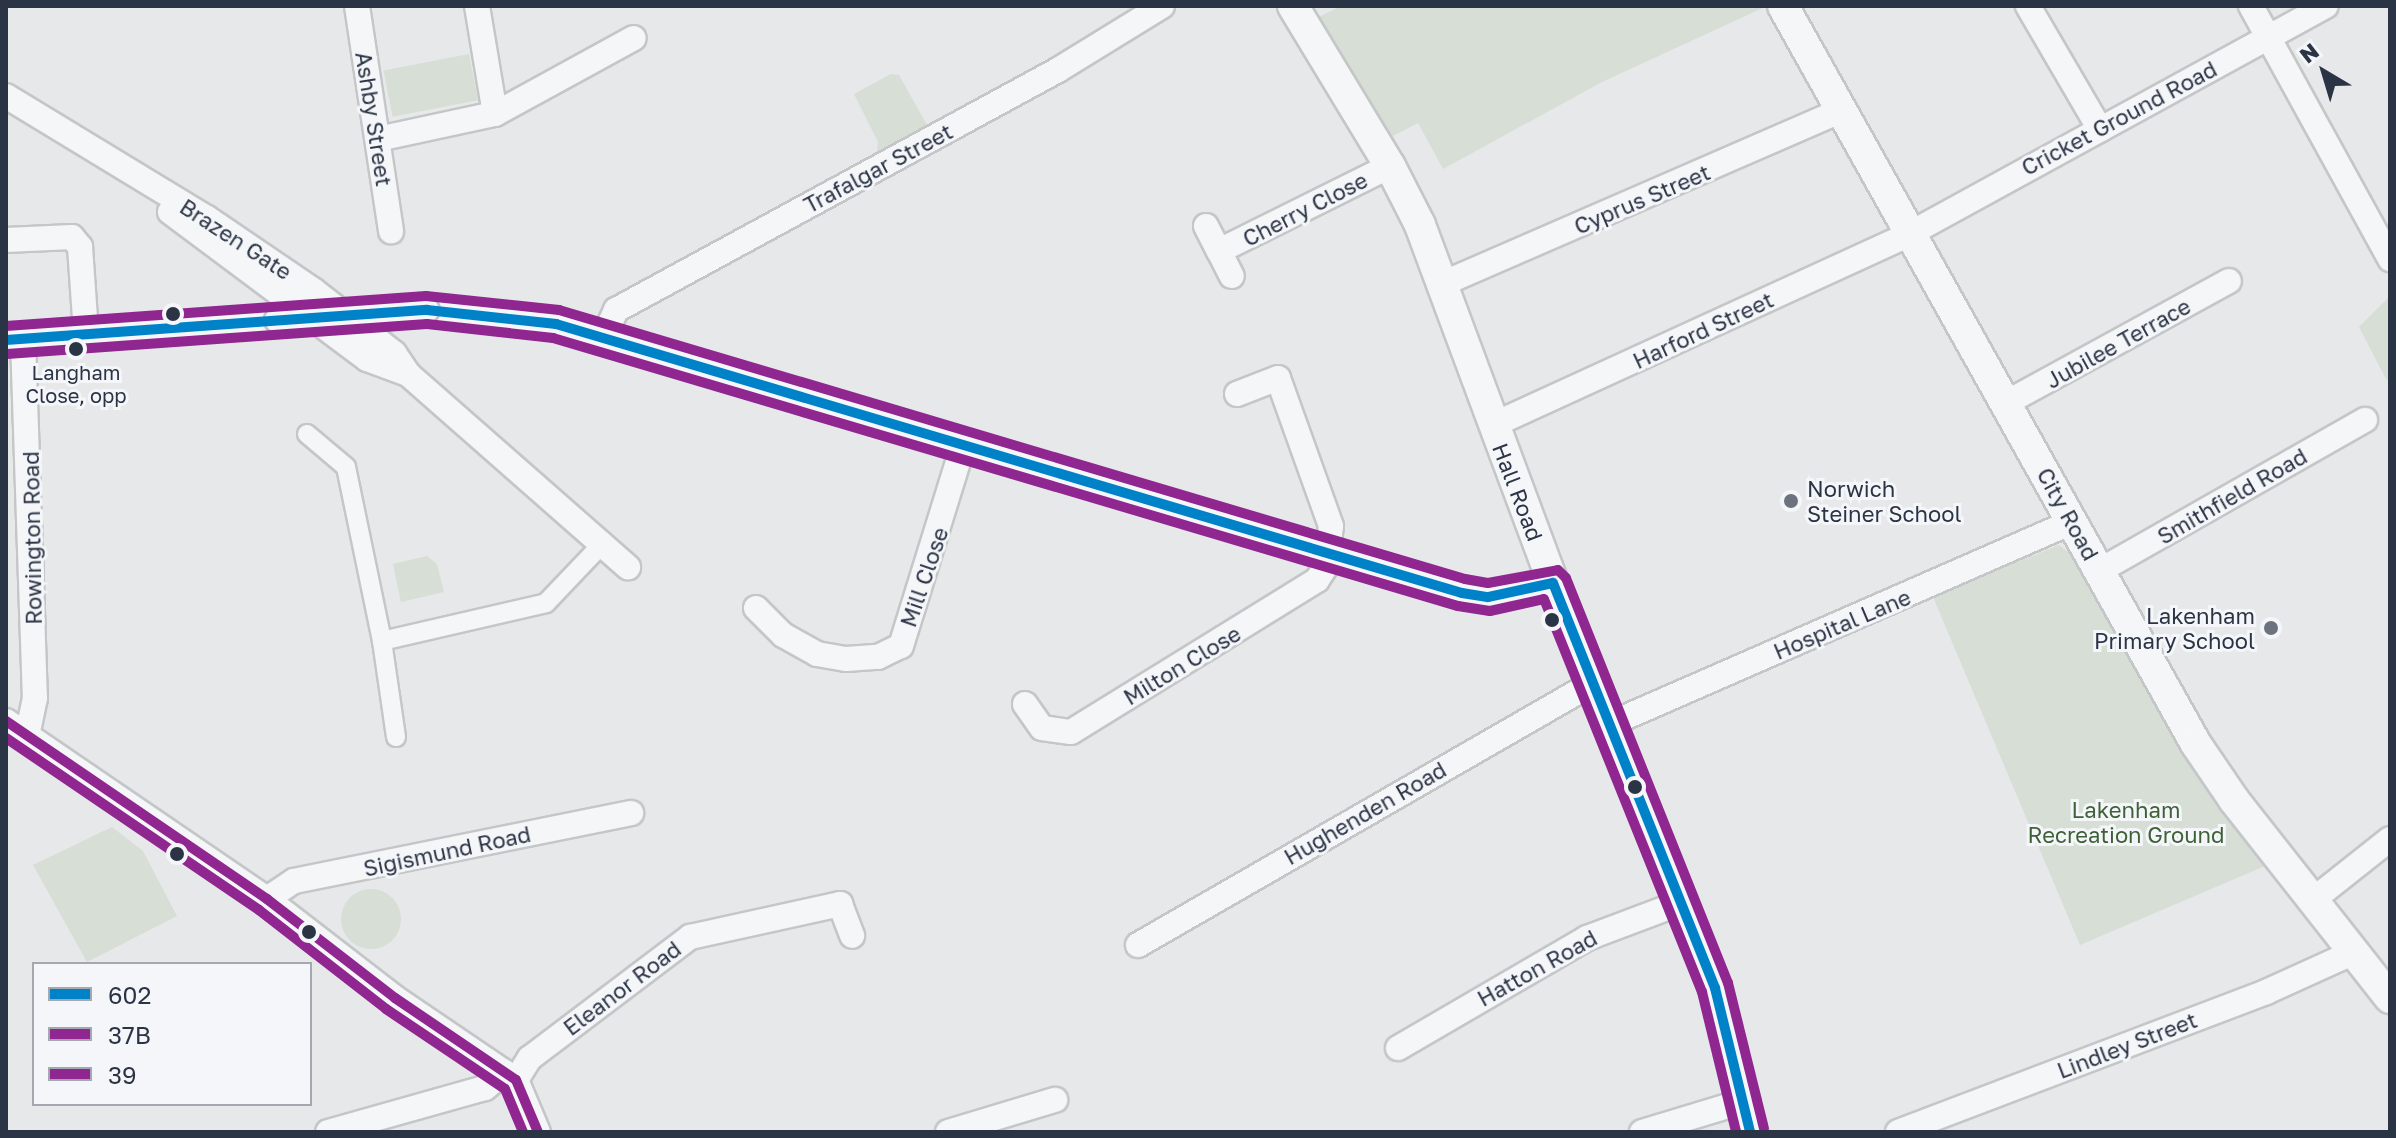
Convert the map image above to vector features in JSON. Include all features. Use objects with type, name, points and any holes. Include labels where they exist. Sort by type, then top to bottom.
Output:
[{"type":"street","name":"Ashby Street","points":[[357,6],[391,231]]},
{"type":"street","points":[[477,6],[495,114]]},
{"type":"street","name":"Trafalgar Street","points":[[604,336],[616,310],[1058,70],[1162,6]]},
{"type":"street","name":"Hall Road","points":[[1293,6],[1390,166],[1442,284],[1553,583],[1715,988],[1745,1101],[1750,1132]]},
{"type":"street","name":"City Road","points":[[1783,6],[2196,744],[2390,998]]},
{"type":"street","points":[[2028,6],[2100,129]]},
{"type":"street","points":[[2251,6],[2390,259]]},
{"type":"street","name":"Cricket Ground Road","points":[[1912,232],[2326,6]]},
{"type":"street","points":[[378,139],[495,114],[634,38]]},
{"type":"street","name":"Brazen Gate","points":[[6,96],[89,150],[207,218],[313,290],[394,353],[408,374],[604,542],[628,567]]},
{"type":"street","name":"Cyprus Street","points":[[1442,284],[1840,111]]},
{"type":"street","name":"Cherry Close","points":[[1219,251],[1390,166]]},
{"type":"street","name":"Cherry Close","points":[[1206,226],[1232,276]]},
{"type":"street","name":"Harford Street","points":[[1493,425],[1912,232]]},
{"type":"street","points":[[6,240],[72,237],[80,247],[86,333]]},
{"type":"street","name":"Jubilee Terrace","points":[[2006,403],[2229,281]]},
{"type":"street","points":[[15,340],[427,310],[521,318],[604,336],[1329,553],[1488,597],[1553,583]]},
{"type":"street","name":"Rowington Road","points":[[15,340],[35,698],[27,736]]},
{"type":"street","points":[[1237,394],[1278,378],[1324,499],[1331,526],[1329,553]]},
{"type":"street","name":"Smithfield Road","points":[[2099,571],[2365,420]]},
{"type":"street","points":[[307,434],[346,467],[382,641],[396,737]]},
{"type":"street","name":"Mill Close","points":[[756,608],[783,635],[817,654],[846,659],[878,657],[901,646],[964,443]]},
{"type":"street","name":"Hospital Lane","points":[[1610,724],[2072,522]]},
{"type":"street","points":[[382,641],[546,603],[604,542]]},
{"type":"street","name":"Milton Close","points":[[1025,704],[1042,728],[1071,732],[1307,589],[1326,566],[1329,553]]},
{"type":"street","name":"Hughenden Road","points":[[1138,945],[1593,683]]},
{"type":"street","points":[[6,721],[267,899],[395,998],[510,1076],[538,1132]]},
{"type":"street","name":"Sigismund Road","points":[[267,899],[294,881],[631,813]]},
{"type":"street","points":[[2313,900],[2390,839]]},
{"type":"street","name":"Eleanor Road","points":[[328,1132],[485,1088],[510,1076],[690,937],[842,895],[852,936]]},
{"type":"street","name":"Hatton Road","points":[[1398,1048],[1587,938],[1683,902]]},
{"type":"street","name":"Lindley Street","points":[[1898,1132],[2266,992],[2354,952]]},
{"type":"street","points":[[948,1132],[1055,1100]]},
{"type":"street","points":[[1642,1132],[1745,1101]]},
{"type":"green space","points":[[1341,6],[1767,6],[1602,82],[1443,169],[1418,123],[1389,138],[1317,18]]},
{"type":"green space","points":[[469,54],[478,100],[393,117],[384,71]]},
{"type":"green space","points":[[891,74],[899,75],[927,125],[877,152],[878,142],[854,94]]},
{"type":"green space","points":[[2390,296],[2390,375],[2387,381],[2359,327]]},
{"type":"green space","name":"Lakenham Recreation Ground","points":[[2059,545],[2072,555],[2150,691],[2265,866],[2080,945],[1933,597]]},
{"type":"green space","points":[[427,556],[437,564],[444,592],[401,602],[393,564]]},
{"type":"green space","points":[[112,827],[143,851],[177,916],[87,962],[33,865]]},
{"type":"green space","points":[[371,889],[382,891],[392,898],[399,908],[399,930],[392,940],[382,947],[371,949],[360,947],[350,940],[343,930],[341,919],[343,908],[350,898],[360,891]]},
{"type":"transit line","name":"39","points":[[6,326],[426,296],[559,310],[1465,579],[1488,583],[1558,570],[1566,578],[1728,983],[1764,1129]]},
{"type":"transit line","name":"602","points":[[6,340],[427,310],[556,324],[1462,593],[1488,597],[1553,583],[1715,988],[1750,1132]]},
{"type":"transit line","name":"37B","points":[[7,354],[427,324],[553,338],[1458,606],[1490,611],[1544,599],[1702,992],[1736,1132]]},
{"type":"transit line","points":[[6,721],[267,899],[395,998],[516,1080],[538,1132]]},
{"type":"transit line","points":[[6,738],[259,910],[386,1009],[505,1089],[523,1132]]},
{"type":"place","name":"Langham Close, opp","points":[[76,349]]},
{"type":"place","name":"Norwich Steiner School","points":[[1791,501]]},
{"type":"place","name":"Lakenham Primary School","points":[[2271,628]]}]
